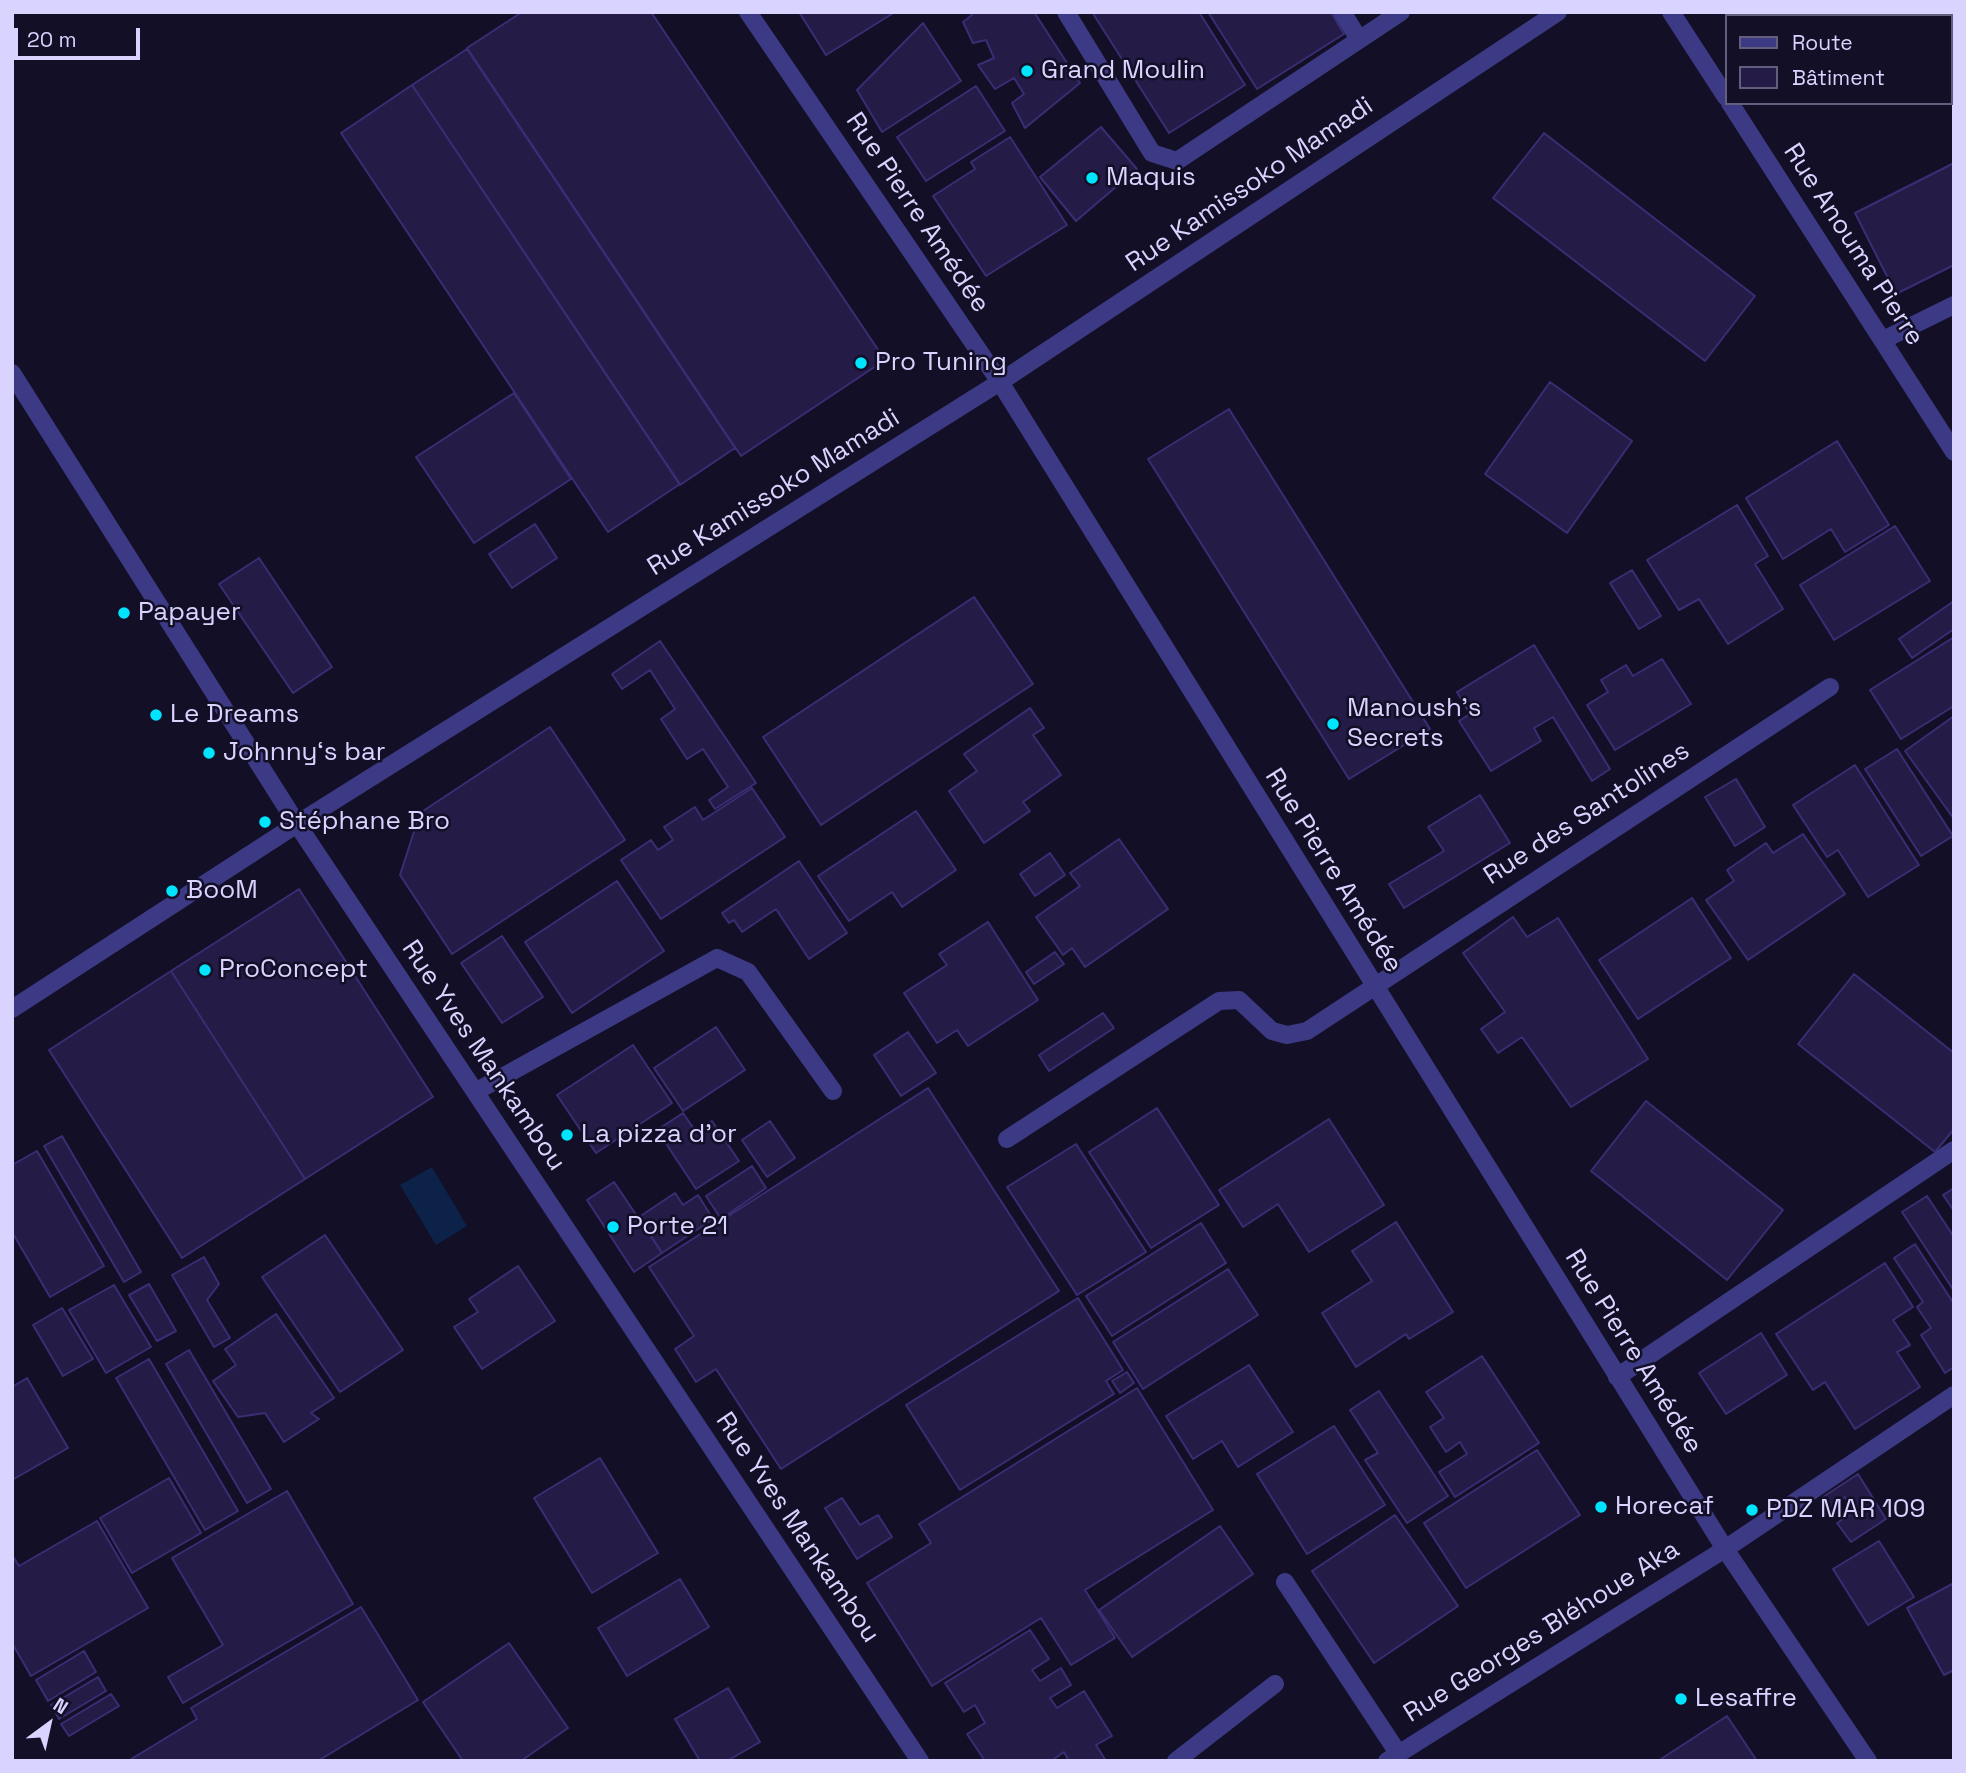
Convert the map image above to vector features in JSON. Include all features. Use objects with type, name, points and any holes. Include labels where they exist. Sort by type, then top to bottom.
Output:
[{"type":"street","name":"Rue Pierre Amédée","points":[[748,12],[1000,382],[1725,1549],[1868,1761]]},
{"type":"street","points":[[1066,12],[1152,153],[1177,161],[1401,12]]},
{"type":"street","points":[[1342,12],[1359,39]]},
{"type":"street","name":"Rue Kamissoko Mamadi","points":[[12,1009],[297,824],[1000,382],[1558,12]]},
{"type":"street","points":[[1671,12],[1724,94]]},
{"type":"street","name":"Rue Anouma Pierre","points":[[1731,105],[1954,452]]},
{"type":"street","points":[[1884,340],[1954,305]]},
{"type":"street","name":"Rue Yves Mankambou","points":[[12,373],[297,824],[920,1761]]},
{"type":"street","name":"Rue des Santolines","points":[[1007,1139],[1219,1001],[1239,1000],[1272,1031],[1287,1035],[1307,1031],[1373,985],[1830,687]]},
{"type":"street","points":[[475,1092],[717,958],[748,972],[833,1091]]},
{"type":"street","points":[[1617,1377],[1954,1150]]},
{"type":"street","name":"Rue Georges Bléhoue Aka","points":[[1393,1757],[1725,1549],[1954,1395]]},
{"type":"street","points":[[1285,1582],[1393,1757]]},
{"type":"street","points":[[1176,1761],[1276,1684]]},
{"type":"water","points":[[432,1167],[467,1226],[436,1245],[400,1185]]},
{"type":"building","points":[[522,12],[651,12],[885,360],[741,456],[467,48]]},
{"type":"building","points":[[799,12],[895,12],[826,55]]},
{"type":"building","name":"Grand Moulin","points":[[970,12],[1034,12],[1080,83],[1025,128],[1012,103],[1024,94],[1014,78],[995,89],[978,65],[994,58],[986,40],[973,43],[963,22],[972,15]]},
{"type":"building","points":[[1092,12],[1199,12],[1245,85],[1169,133]]},
{"type":"building","points":[[1208,12],[1331,12],[1344,34],[1257,89]]},
{"type":"building","points":[[1772,12],[1834,14],[1772,14]]},
{"type":"building","points":[[1844,12],[1881,12],[1878,14]]},
{"type":"building","points":[[1942,12],[1954,12],[1954,27],[1952,14]]},
{"type":"building","points":[[923,23],[961,81],[882,132],[857,90]]},
{"type":"building","points":[[467,49],[735,448],[680,485],[412,85]]},
{"type":"building","points":[[412,85],[680,484],[608,532],[341,133]]},
{"type":"building","points":[[976,86],[1005,131],[926,181],[897,137]]},
{"type":"building","points":[[1101,127],[1137,169],[1076,221],[1040,177]]},
{"type":"building","points":[[1544,133],[1755,296],[1705,361],[1493,198]]},
{"type":"building","points":[[1010,137],[1067,225],[986,276],[933,196],[975,169],[971,162]]},
{"type":"building","points":[[1954,163],[1954,265],[1896,294],[1855,213]]},
{"type":"building","points":[[1550,382],[1632,441],[1567,533],[1485,474]]},
{"type":"building","points":[[514,393],[571,479],[474,543],[416,457]]},
{"type":"building","points":[[1229,409],[1430,729],[1349,779],[1148,459]]},
{"type":"building","points":[[1837,441],[1889,525],[1845,552],[1831,529],[1783,559],[1746,498]]},
{"type":"building","points":[[1737,505],[1768,556],[1755,564],[1783,609],[1728,644],[1699,599],[1679,610],[1647,560]]},
{"type":"building","points":[[535,524],[557,558],[512,588],[489,554]]},
{"type":"building","points":[[1895,526],[1930,581],[1834,640],[1800,585]]},
{"type":"building","points":[[259,558],[332,667],[293,693],[219,584]]},
{"type":"building","points":[[1632,570],[1661,616],[1639,629],[1610,583]]},
{"type":"building","points":[[974,597],[1033,684],[821,825],[763,737]]},
{"type":"building","points":[[1954,601],[1954,629],[1912,658],[1899,639]]},
{"type":"building","points":[[1954,637],[1954,706],[1901,739],[1870,690]]},
{"type":"building","points":[[660,641],[756,783],[715,809],[709,800],[728,787],[703,749],[687,759],[661,719],[675,709],[650,670],[622,689],[612,674]]},
{"type":"building","points":[[1534,645],[1610,769],[1592,781],[1553,717],[1534,728],[1541,741],[1491,771],[1459,721],[1470,714],[1457,692]]},
{"type":"building","points":[[1662,659],[1691,704],[1615,750],[1587,705],[1608,692],[1601,680],[1626,665],[1633,676]]},
{"type":"building","points":[[1030,708],[1044,728],[1033,735],[1061,775],[1023,802],[1030,811],[984,843],[949,791],[977,771],[964,754]]},
{"type":"building","points":[[1954,716],[1954,819],[1905,751]]},
{"type":"building","points":[[550,727],[625,840],[452,954],[400,875],[420,813]]},
{"type":"building","points":[[1897,749],[1953,836],[1921,856],[1865,769]]},
{"type":"building","points":[[1855,765],[1919,865],[1868,897],[1838,850],[1827,857],[1793,805]]},
{"type":"building","points":[[1736,779],[1765,827],[1735,846],[1705,797]]},
{"type":"building","points":[[752,788],[785,837],[661,919],[621,860],[651,840],[658,850],[673,840],[664,827],[695,807],[703,820]]},
{"type":"building","points":[[1480,795],[1510,843],[1404,908],[1389,884],[1444,851],[1428,827]]},
{"type":"building","points":[[916,811],[956,870],[902,907],[892,892],[849,921],[818,876]]},
{"type":"building","points":[[1803,834],[1845,894],[1748,960],[1706,900],[1734,881],[1727,870],[1766,843],[1773,853]]},
{"type":"building","points":[[1119,839],[1168,909],[1085,967],[1072,948],[1063,955],[1036,917],[1080,886],[1070,873]]},
{"type":"building","points":[[1050,853],[1065,875],[1035,896],[1020,874]]},
{"type":"building","points":[[799,861],[847,933],[809,959],[776,909],[742,932],[734,920],[729,923],[722,913]]},
{"type":"building","points":[[617,881],[664,951],[572,1013],[525,942]]},
{"type":"building","points":[[299,889],[433,1097],[305,1179],[171,971]]},
{"type":"building","points":[[1692,898],[1731,958],[1638,1019],[1599,960]]},
{"type":"building","points":[[1513,917],[1527,937],[1558,918],[1648,1059],[1571,1107],[1522,1037],[1498,1053],[1481,1029],[1505,1012],[1463,953]]},
{"type":"building","points":[[988,922],[1038,1000],[968,1046],[957,1030],[937,1043],[904,993],[947,965],[939,954]]},
{"type":"building","points":[[502,936],[543,997],[502,1023],[461,963]]},
{"type":"building","points":[[1055,952],[1064,964],[1034,984],[1026,972]]},
{"type":"building","points":[[171,971],[305,1179],[182,1258],[49,1050]]},
{"type":"building","points":[[1854,974],[1954,1053],[1954,1129],[1935,1152],[1798,1044]]},
{"type":"building","points":[[1103,1013],[1114,1028],[1049,1071],[1039,1055]]},
{"type":"building","points":[[716,1027],[745,1070],[683,1111],[654,1068]]},
{"type":"building","points":[[908,1032],[936,1073],[901,1096],[874,1055]]},
{"type":"building","points":[[633,1045],[672,1103],[596,1153],[557,1095]]},
{"type":"building","points":[[928,1088],[1059,1291],[781,1469],[716,1369],[696,1382],[675,1349],[694,1336],[649,1267]]},
{"type":"building","points":[[1646,1101],[1783,1210],[1727,1280],[1591,1171]]},
{"type":"building","points":[[1157,1108],[1219,1205],[1151,1248],[1089,1152]]},
{"type":"building","points":[[683,1113],[696,1132],[712,1121],[739,1161],[696,1189],[657,1130]]},
{"type":"building","points":[[1329,1119],[1384,1205],[1309,1252],[1278,1204],[1243,1227],[1219,1190]]},
{"type":"building","points":[[770,1121],[795,1158],[767,1177],[742,1140]]},
{"type":"building","points":[[62,1136],[141,1272],[124,1282],[44,1146]]},
{"type":"building","points":[[1076,1144],[1146,1252],[1077,1295],[1007,1187]]},
{"type":"building","points":[[37,1151],[104,1266],[50,1297],[12,1232],[12,1165]]},
{"type":"building","points":[[752,1166],[766,1188],[721,1219],[706,1196]]},
{"type":"building","points":[[614,1182],[662,1253],[634,1272],[587,1200]]},
{"type":"building","points":[[1954,1188],[1954,1211],[1943,1195]]},
{"type":"building","points":[[675,1193],[683,1205],[698,1195],[713,1219],[662,1253],[639,1217]]},
{"type":"building","points":[[1927,1196],[1954,1237],[1954,1291],[1902,1212]]},
{"type":"building","points":[[1396,1222],[1453,1312],[1409,1339],[1406,1334],[1356,1367],[1322,1313],[1372,1281],[1352,1251]]},
{"type":"building","points":[[1201,1223],[1226,1263],[1112,1336],[1086,1296]]},
{"type":"building","points":[[325,1235],[403,1350],[340,1392],[262,1277]]},
{"type":"building","points":[[1915,1244],[1954,1304],[1954,1367],[1945,1373],[1921,1335],[1931,1328],[1917,1307],[1923,1302],[1894,1258]]},
{"type":"building","points":[[204,1257],[219,1284],[207,1300],[230,1338],[214,1347],[172,1275]]},
{"type":"building","points":[[1885,1263],[1913,1307],[1893,1320],[1910,1345],[1897,1352],[1920,1387],[1855,1429],[1825,1382],[1813,1390],[1776,1334]]},
{"type":"building","points":[[518,1266],[555,1321],[482,1369],[454,1327],[478,1312],[469,1299]]},
{"type":"building","points":[[1228,1269],[1258,1315],[1143,1389],[1113,1342]]},
{"type":"building","points":[[149,1284],[176,1331],[157,1341],[129,1295]]},
{"type":"building","points":[[114,1285],[151,1347],[106,1373],[69,1310]]},
{"type":"building","points":[[1078,1298],[1123,1370],[1106,1381],[1114,1394],[960,1490],[906,1405]]},
{"type":"building","points":[[62,1308],[93,1359],[63,1376],[33,1325]]},
{"type":"building","points":[[276,1314],[334,1398],[311,1413],[319,1419],[284,1442],[265,1413],[238,1417],[213,1381],[236,1365],[225,1349]]},
{"type":"building","points":[[1761,1333],[1787,1375],[1726,1414],[1699,1373]]},
{"type":"building","points":[[189,1350],[271,1489],[247,1503],[166,1364]]},
{"type":"building","points":[[1482,1356],[1539,1443],[1455,1497],[1439,1472],[1467,1454],[1460,1442],[1446,1452],[1430,1427],[1444,1418],[1426,1392]]},
{"type":"building","points":[[149,1359],[238,1511],[205,1530],[116,1378]]},
{"type":"building","points":[[1249,1365],[1293,1432],[1238,1467],[1222,1441],[1193,1459],[1166,1416]]},
{"type":"building","points":[[1127,1372],[1134,1383],[1120,1393],[1112,1381]]},
{"type":"building","points":[[27,1378],[68,1448],[12,1480],[12,1387]]},
{"type":"building","points":[[1137,1388],[1213,1510],[1085,1590],[1115,1638],[1071,1665],[1041,1618],[932,1686],[867,1583],[931,1543],[919,1524]]},
{"type":"building","points":[[1379,1391],[1448,1496],[1407,1523],[1365,1460],[1378,1453],[1350,1410]]},
{"type":"building","points":[[1334,1426],[1385,1505],[1307,1554],[1257,1474]]},
{"type":"building","points":[[1537,1450],[1580,1515],[1466,1588],[1424,1523]]},
{"type":"building","points":[[600,1458],[658,1553],[592,1593],[534,1498]]},
{"type":"building","points":[[1858,1474],[1886,1519],[1851,1542],[1837,1523],[1854,1512],[1845,1497],[1830,1508],[1823,1497]]},
{"type":"building","points":[[169,1478],[201,1533],[132,1573],[100,1518]]},
{"type":"building","points":[[287,1491],[353,1604],[183,1703],[168,1677],[223,1645],[172,1558]]},
{"type":"building","points":[[842,1498],[860,1525],[878,1515],[892,1537],[857,1559],[825,1508]]},
{"type":"building","points":[[1395,1515],[1458,1606],[1374,1663],[1312,1571]]},
{"type":"building","points":[[97,1521],[148,1608],[31,1676],[12,1643],[12,1555],[19,1566]]},
{"type":"building","points":[[1220,1526],[1253,1574],[1132,1657],[1099,1610]]},
{"type":"building","points":[[1879,1541],[1914,1597],[1868,1625],[1833,1569]]},
{"type":"building","points":[[680,1579],[709,1627],[627,1676],[598,1628]]},
{"type":"building","points":[[1954,1583],[1954,1670],[1944,1675],[1907,1608]]},
{"type":"building","points":[[361,1607],[418,1700],[318,1761],[128,1761],[197,1719],[191,1708]]},
{"type":"building","points":[[1030,1630],[1049,1659],[1032,1670],[1040,1681],[1061,1668],[1071,1685],[1050,1698],[1057,1708],[1084,1691],[1112,1736],[1096,1745],[1106,1761],[1069,1761],[1064,1752],[1051,1761],[985,1761],[967,1734],[985,1723],[975,1705],[964,1712],[945,1683]]},
{"type":"building","points":[[509,1643],[568,1728],[521,1761],[463,1761],[423,1702]]},
{"type":"building","points":[[84,1651],[96,1672],[48,1701],[36,1680]]},
{"type":"building","points":[[98,1677],[106,1691],[59,1719],[51,1705]]},
{"type":"building","points":[[728,1688],[760,1742],[727,1761],[700,1761],[675,1719]]},
{"type":"building","points":[[111,1694],[119,1706],[69,1736],[61,1724]]},
{"type":"building","points":[[1727,1716],[1757,1761],[1658,1761]]},
{"type":"place","name":"Grand Moulin","points":[[1027,71]]},
{"type":"place","name":"Maquis","points":[[1092,178]]},
{"type":"place","name":"Pro Tuning","points":[[861,363]]},
{"type":"place","name":"Papayer","points":[[124,613]]},
{"type":"place","name":"Le Dreams","points":[[156,715]]},
{"type":"place","name":"Manoush’s Secrets","points":[[1333,724]]},
{"type":"place","name":"Johnny‘s bar","points":[[209,753]]},
{"type":"place","name":"Stéphane Bro","points":[[265,822]]},
{"type":"place","name":"BooM","points":[[172,891]]},
{"type":"place","name":"ProConcept","points":[[205,970]]},
{"type":"place","name":"La pizza d’or","points":[[567,1135]]},
{"type":"place","name":"Porte 21","points":[[613,1227]]},
{"type":"place","name":"Horecaf","points":[[1601,1507]]},
{"type":"place","name":"PDZ MAR 109","points":[[1752,1510]]},
{"type":"place","name":"Lesaffre","points":[[1681,1699]]}]
